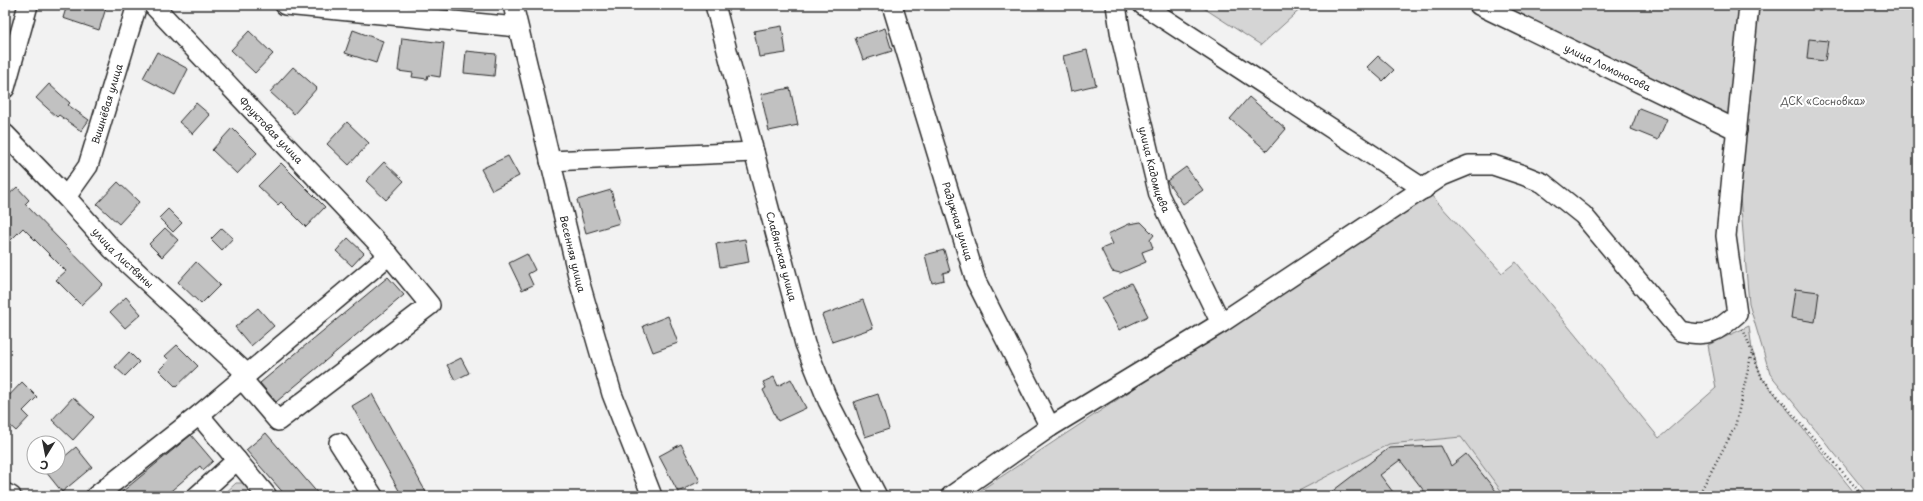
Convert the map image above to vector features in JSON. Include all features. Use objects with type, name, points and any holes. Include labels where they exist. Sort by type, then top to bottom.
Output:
[{"type":"street","points":[[5,88],[28,5]]},
{"type":"street","name":"Вишнёвая улица","points":[[66,197],[88,166],[137,5]]},
{"type":"street","name":"Фруктовая улица","points":[[154,5],[389,256],[430,305],[278,421],[244,376]]},
{"type":"street","points":[[285,5],[517,28]]},
{"type":"street","name":"Весенняя улица","points":[[513,5],[517,28],[580,284],[612,394],[652,496]]},
{"type":"street","name":"Славянская улица","points":[[715,5],[805,344],[828,401],[878,496]]},
{"type":"street","name":"Радужная улица","points":[[892,5],[976,281],[1050,427]]},
{"type":"street","name":"улица Кадомцева","points":[[1116,5],[1121,37],[1159,195],[1220,323]]},
{"type":"street","points":[[1143,5],[1424,189]]},
{"type":"street","name":"улица Ломоносова","points":[[1479,5],[1737,130]]},
{"type":"street","points":[[951,496],[1050,427],[1220,323],[1442,176],[1469,165],[1493,165],[1543,183],[1583,215],[1680,331],[1705,335],[1722,327],[1737,314],[1726,236],[1750,5]]},
{"type":"street","name":"улица Листвяны","points":[[5,134],[66,197],[112,249],[244,376]]},
{"type":"street","points":[[550,162],[754,152]]},
{"type":"street","points":[[96,496],[199,414],[389,256]]},
{"type":"street","points":[[199,414],[268,496]]},
{"type":"street","points":[[340,443],[373,496]]},
{"type":"street","points":[[197,496],[237,460]]},
{"type":"street","points":[[5,494],[11,496]]},
{"type":"path","points":[[1737,314],[1762,378],[1863,496]]},
{"type":"path","points":[[1698,496],[1735,427],[1752,350]]},
{"type":"shaded area","points":[[1461,437],[1505,496],[1289,496],[1389,444]]},
{"type":"green space","points":[[1199,5],[1305,5],[1261,45]]},
{"type":"green space","name":"ДСК «Сосновка»","points":[[1459,5],[1918,5],[1918,496],[1869,496],[1770,374],[1749,304],[1735,137]]},
{"type":"green space","points":[[1429,193],[1502,273],[1516,262],[1659,438],[1716,388],[1708,345],[1749,326],[1752,350],[1762,378],[1857,496],[1505,496],[1461,437],[1389,444],[1289,496],[972,496]]},
{"type":"green space","points":[[236,483],[250,483],[261,496],[222,496]]},
{"type":"building","points":[[67,5],[107,5],[99,30],[63,18]]},
{"type":"building","points":[[782,26],[786,53],[759,57],[754,31]]},
{"type":"building","points":[[885,28],[892,51],[863,60],[855,38]]},
{"type":"building","points":[[353,30],[383,41],[376,63],[345,53]]},
{"type":"building","points":[[249,31],[273,54],[255,73],[231,50]]},
{"type":"building","points":[[402,38],[444,43],[440,77],[428,75],[427,79],[412,77],[413,73],[398,71]]},
{"type":"building","points":[[1809,39],[1828,41],[1825,61],[1807,59]]},
{"type":"building","points":[[1087,50],[1096,85],[1071,91],[1063,56]]},
{"type":"building","points":[[466,51],[496,54],[494,76],[464,73]]},
{"type":"building","points":[[157,52],[188,69],[175,95],[143,78]]},
{"type":"building","points":[[1378,56],[1394,70],[1383,81],[1367,67]]},
{"type":"building","points":[[293,67],[317,88],[294,114],[270,92]]},
{"type":"building","points":[[49,84],[70,103],[68,105],[89,120],[81,131],[59,115],[57,117],[36,98]]},
{"type":"building","points":[[790,88],[798,125],[769,131],[761,94]]},
{"type":"building","points":[[1249,97],[1286,129],[1267,151],[1230,119]]},
{"type":"building","points":[[196,103],[210,115],[193,134],[179,122]]},
{"type":"building","points":[[1639,108],[1667,119],[1658,140],[1631,129]]},
{"type":"building","points":[[347,122],[369,143],[349,165],[327,144]]},
{"type":"building","points":[[232,128],[257,153],[237,174],[212,150]]},
{"type":"building","points":[[508,156],[519,176],[492,190],[481,169]]},
{"type":"building","points":[[384,162],[404,181],[386,200],[366,181]]},
{"type":"building","points":[[281,163],[325,207],[306,227],[281,202],[278,205],[258,186]]},
{"type":"building","points":[[1186,167],[1203,190],[1183,204],[1167,181]]},
{"type":"building","points":[[118,182],[139,202],[119,224],[97,204]]},
{"type":"building","points":[[17,187],[29,200],[25,204],[103,284],[81,305],[56,280],[66,271],[23,228],[11,240],[5,233],[5,198]]},
{"type":"building","points":[[611,190],[620,223],[586,233],[577,200]]},
{"type":"building","points":[[168,209],[182,223],[173,232],[159,218]]},
{"type":"building","points":[[1141,222],[1154,235],[1150,240],[1153,248],[1142,252],[1146,262],[1120,273],[1112,271],[1101,249],[1113,244],[1108,234],[1129,224]]},
{"type":"building","points":[[165,228],[178,240],[162,257],[149,244]]},
{"type":"building","points":[[222,228],[233,238],[222,250],[211,239]]},
{"type":"building","points":[[348,238],[364,253],[352,266],[336,251]]},
{"type":"building","points":[[745,239],[749,262],[720,267],[716,244]]},
{"type":"building","points":[[944,250],[950,271],[943,273],[944,280],[932,283],[925,255]]},
{"type":"building","points":[[527,254],[535,270],[528,274],[533,285],[522,290],[509,263]]},
{"type":"building","points":[[196,262],[220,285],[201,304],[178,282]]},
{"type":"building","points":[[388,277],[404,295],[276,402],[260,383]]},
{"type":"building","points":[[1131,283],[1148,316],[1119,330],[1102,298]]},
{"type":"building","points":[[1795,289],[1819,292],[1815,322],[1791,318]]},
{"type":"building","points":[[126,297],[141,314],[125,328],[110,312]]},
{"type":"building","points":[[863,300],[873,328],[832,342],[822,315]]},
{"type":"building","points":[[258,308],[274,326],[251,346],[235,327]]},
{"type":"building","points":[[668,316],[678,343],[653,352],[643,326]]},
{"type":"building","points":[[177,345],[198,366],[176,387],[159,370],[169,360],[165,356]]},
{"type":"building","points":[[129,352],[139,362],[125,376],[115,367]]},
{"type":"building","points":[[461,358],[469,373],[455,380],[447,365]]},
{"type":"building","points":[[774,377],[778,386],[791,379],[806,408],[778,421],[763,390],[766,388],[763,382]]},
{"type":"building","points":[[22,382],[37,397],[23,411],[29,417],[16,431],[5,421],[5,400]]},
{"type":"building","points":[[372,394],[428,496],[402,496],[352,406]]},
{"type":"building","points":[[878,394],[889,429],[865,437],[854,402]]},
{"type":"building","points":[[73,397],[94,417],[73,440],[52,420]]},
{"type":"building","points":[[266,433],[320,496],[286,496],[246,450]]},
{"type":"building","points":[[191,435],[213,461],[203,470],[200,466],[165,496],[117,496]]},
{"type":"building","points":[[681,444],[700,481],[678,492],[659,456]]},
{"type":"building","points":[[1441,446],[1451,466],[1466,454],[1500,496],[1428,496],[1400,460],[1380,475],[1396,496],[1326,496],[1389,448]]},
{"type":"building","points":[[76,447],[92,467],[62,492],[48,475],[66,475],[66,455]]}]
